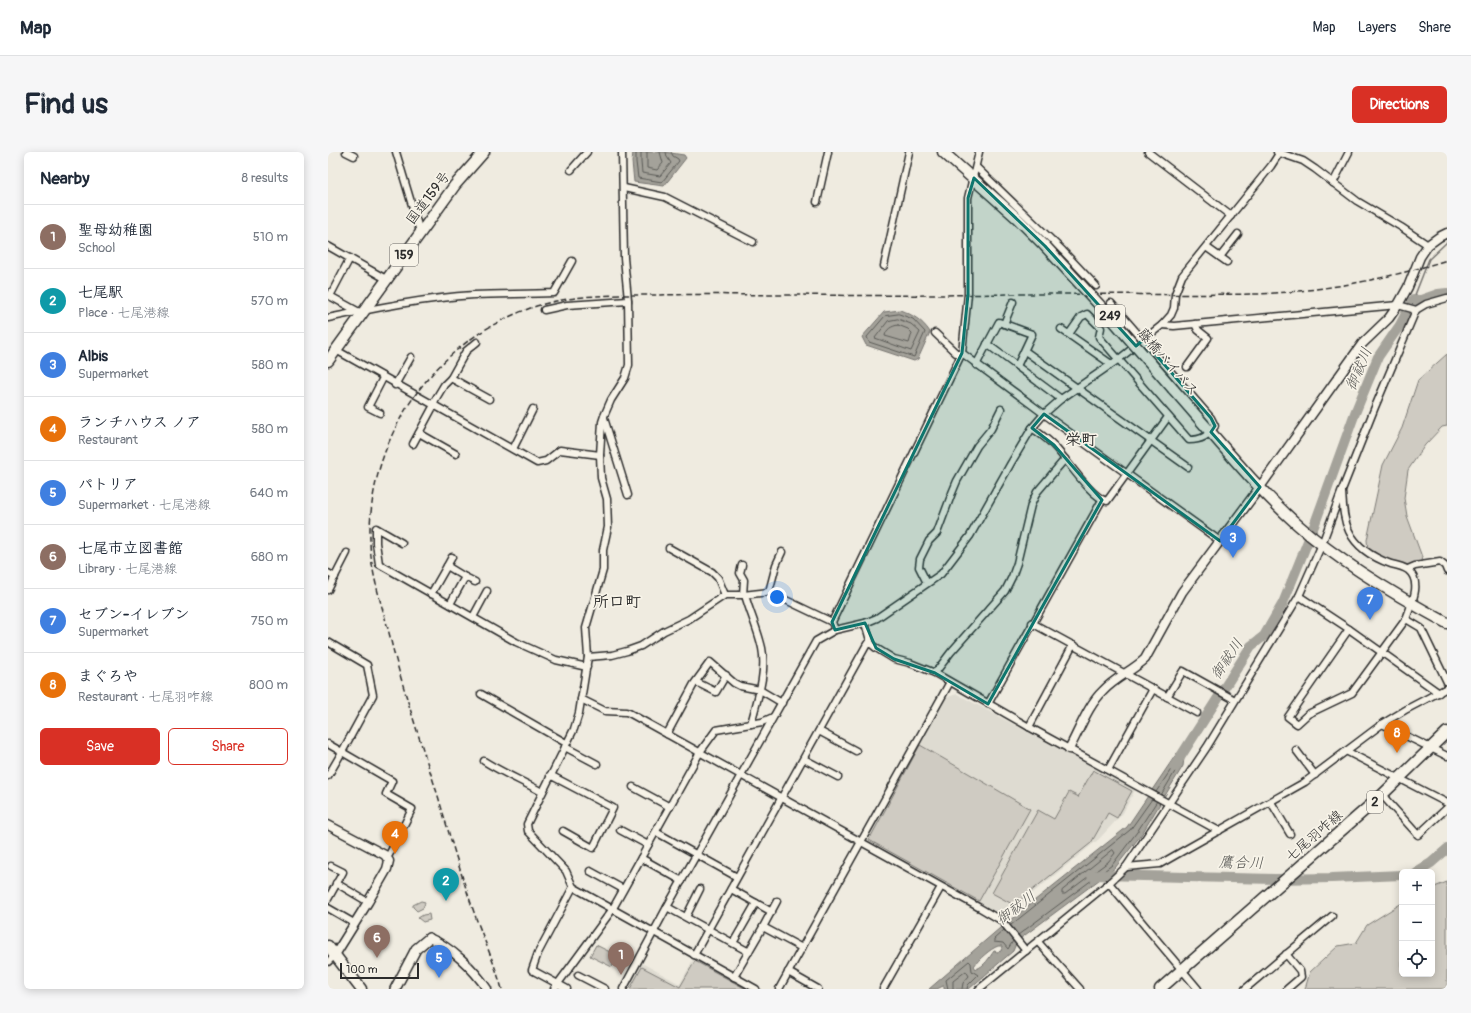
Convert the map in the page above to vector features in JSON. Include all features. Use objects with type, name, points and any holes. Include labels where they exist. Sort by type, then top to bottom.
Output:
[{"type":"main road","name":"国道159号","points":[[328,361],[362,311],[455,185],[484,152]]},
{"type":"main road","name":"藤橋バイパス","points":[[944,152],[1017,218],[1045,246],[1106,312],[1260,487],[1298,525],[1320,543],[1412,604],[1447,623]]},
{"type":"main road","name":"七尾羽咋線","points":[[1160,989],[1382,796],[1447,732]]},
{"type":"main road","points":[[395,989],[416,949],[429,938]]},
{"type":"main road","points":[[328,946],[332,959],[361,989]]},
{"type":"street","points":[[346,152],[354,156]]},
{"type":"street","points":[[396,152],[420,232]]},
{"type":"street","points":[[571,170],[587,152]]},
{"type":"street","points":[[622,152],[624,188],[624,258],[628,301],[629,365],[625,378],[604,416],[600,455],[601,478],[608,508],[608,527],[603,550],[603,570],[586,628],[588,657],[579,713],[574,729],[529,818],[527,824],[528,831],[566,871],[572,887],[756,989]]},
{"type":"street","points":[[817,202],[828,152]]},
{"type":"street","points":[[884,266],[909,152]]},
{"type":"street","points":[[832,622],[962,353],[968,294],[968,198],[980,152]]},
{"type":"street","points":[[1148,152],[1231,216]]},
{"type":"street","points":[[1276,152],[1280,152],[1303,161],[1357,201],[1428,245]]},
{"type":"street","points":[[623,989],[667,906],[816,641],[835,630],[865,623],[877,618],[941,574],[970,536],[1032,428],[1044,414],[1061,399],[1144,340],[1162,325],[1171,315],[1174,308],[1175,294],[1182,276],[1271,166],[1280,152]]},
{"type":"street","points":[[1333,183],[1349,152]]},
{"type":"street","points":[[976,167],[1063,251],[1096,286]]},
{"type":"street","points":[[624,188],[666,197],[753,242]]},
{"type":"street","points":[[1069,749],[1096,698],[1104,689],[1124,674],[1137,667],[1145,659],[1182,592],[1260,487],[1362,344],[1402,306],[1420,256],[1428,245],[1447,233]]},
{"type":"street","points":[[1220,257],[1238,234]]},
{"type":"street","points":[[328,246],[386,279]]},
{"type":"street","points":[[1206,247],[1226,262]]},
{"type":"street","points":[[350,258],[329,295],[362,311]]},
{"type":"street","points":[[328,318],[445,298],[474,295],[554,294],[572,261]]},
{"type":"street","points":[[979,989],[1110,883],[1125,868],[1167,802],[1207,747],[1299,596],[1415,310],[1426,304],[1447,298]]},
{"type":"street","points":[[544,310],[567,305],[628,301]]},
{"type":"street","points":[[1004,324],[1013,302]]},
{"type":"street","points":[[1069,334],[1081,318],[1087,314],[1101,328],[1099,337],[1189,440],[1199,440],[1211,432],[1215,426],[1211,418],[1111,303]]},
{"type":"street","points":[[1162,325],[1195,324],[1402,306],[1415,310]]},
{"type":"street","points":[[976,365],[999,322],[1032,334],[1017,366]]},
{"type":"street","points":[[1187,367],[1208,338],[1198,330],[1195,324]]},
{"type":"street","points":[[1061,329],[1111,364]]},
{"type":"street","points":[[935,333],[956,353],[962,353],[976,365],[1220,541]]},
{"type":"street","points":[[413,444],[444,385],[451,378],[466,351],[477,342]]},
{"type":"street","points":[[987,344],[1061,399]]},
{"type":"street","points":[[336,350],[383,378],[537,463],[546,461],[560,450],[600,455]]},
{"type":"street","points":[[1025,351],[1188,467]]},
{"type":"street","points":[[395,384],[411,357]]},
{"type":"street","points":[[380,413],[368,406],[383,378]]},
{"type":"street","points":[[451,378],[488,399]]},
{"type":"street","points":[[513,449],[533,409]]},
{"type":"street","points":[[927,583],[919,567],[920,559],[929,541],[937,533],[957,481],[977,446],[992,429],[1001,409]]},
{"type":"street","points":[[604,416],[628,495]]},
{"type":"street","points":[[1032,428],[1054,445],[1082,479],[1102,500],[1107,501],[1168,416]]},
{"type":"street","points":[[419,433],[456,454]]},
{"type":"street","points":[[935,673],[951,652],[1005,591],[1017,562],[1031,505],[1037,492],[1065,459]]},
{"type":"street","points":[[1342,490],[1345,519],[1349,531],[1356,541],[1365,551],[1373,556],[1408,569],[1415,584],[1415,592],[1406,619],[1352,693],[1308,714],[1297,724],[1288,717],[1349,629]]},
{"type":"street","points":[[988,704],[1102,500]]},
{"type":"street","points":[[402,543],[376,528],[376,543],[379,564],[516,642],[556,660],[587,667]]},
{"type":"street","points":[[669,548],[712,572],[718,578],[725,595]]},
{"type":"street","points":[[768,592],[776,565],[782,552]]},
{"type":"street","points":[[328,590],[347,553]]},
{"type":"street","points":[[431,594],[452,557]]},
{"type":"street","points":[[1408,569],[1415,566],[1440,562],[1445,566],[1447,571]]},
{"type":"street","points":[[742,565],[740,573],[744,580],[744,595],[762,649],[764,664],[760,690],[751,724]]},
{"type":"street","points":[[447,566],[474,582]]},
{"type":"street","points":[[328,573],[335,577]]},
{"type":"street","points":[[450,604],[465,577]]},
{"type":"street","points":[[473,617],[487,591]]},
{"type":"street","points":[[588,657],[612,655],[641,646],[664,631],[688,619],[725,595],[744,595],[768,592],[832,622],[835,630]]},
{"type":"street","points":[[1299,596],[1349,629],[1439,693]]},
{"type":"street","points":[[1406,619],[1421,628],[1447,682]]},
{"type":"street","points":[[865,623],[871,644],[894,659],[910,662],[935,673],[1029,727],[1218,831]]},
{"type":"street","points":[[1032,623],[1197,714]]},
{"type":"street","points":[[328,642],[367,665],[373,695],[328,776]]},
{"type":"street","points":[[694,955],[867,644],[871,644]]},
{"type":"street","points":[[1029,727],[1073,646]]},
{"type":"street","points":[[666,734],[696,682],[710,662],[726,674],[734,683],[740,686],[760,690],[782,702]]},
{"type":"street","points":[[1167,697],[1183,671],[1235,700]]},
{"type":"street","points":[[696,682],[716,692],[726,674]]},
{"type":"street","points":[[779,989],[950,682]]},
{"type":"street","points":[[1125,868],[1160,864],[1271,802],[1315,775],[1382,724],[1447,688]]},
{"type":"street","points":[[1108,770],[1153,689]]},
{"type":"street","points":[[481,694],[597,764]]},
{"type":"street","points":[[581,699],[605,711],[626,712],[942,887],[1002,921],[1026,951]]},
{"type":"street","points":[[556,986],[612,910],[700,752],[716,730],[762,722],[773,717]]},
{"type":"street","points":[[1382,724],[1447,756]]},
{"type":"street","points":[[819,731],[856,751]]},
{"type":"street","points":[[328,744],[392,780],[386,794],[412,809],[389,855],[385,855]]},
{"type":"street","points":[[1296,750],[1315,775]]},
{"type":"street","points":[[1346,751],[1447,803]]},
{"type":"street","points":[[804,759],[838,777]]},
{"type":"street","points":[[484,761],[509,776],[516,778],[542,792]]},
{"type":"street","points":[[550,775],[613,808],[593,848],[563,831]]},
{"type":"street","points":[[633,787],[670,806]]},
{"type":"street","points":[[1382,796],[1418,835],[1447,808]]},
{"type":"street","points":[[1271,802],[1290,834]]},
{"type":"street","points":[[328,825],[385,855],[389,860],[387,869],[332,959]]},
{"type":"street","points":[[620,830],[648,845]]},
{"type":"street","points":[[656,832],[737,877]]},
{"type":"street","points":[[641,858],[682,881]]},
{"type":"street","points":[[328,899],[343,872],[331,866]]},
{"type":"street","points":[[590,871],[623,889]]},
{"type":"street","points":[[336,883],[368,902]]},
{"type":"street","points":[[1110,883],[1198,989]]},
{"type":"street","points":[[567,989],[556,986],[532,970],[538,953],[572,887]]},
{"type":"street","points":[[883,989],[942,887]]},
{"type":"street","points":[[686,917],[700,889]]},
{"type":"street","points":[[731,889],[772,912]]},
{"type":"street","points":[[734,977],[777,901]]},
{"type":"street","points":[[733,943],[756,903]]},
{"type":"street","points":[[667,906],[749,952]]},
{"type":"street","points":[[328,908],[354,923]]},
{"type":"street","points":[[1245,989],[1332,916]]},
{"type":"street","points":[[763,927],[802,948]]},
{"type":"street","points":[[429,938],[440,943],[468,966],[487,989]]},
{"type":"street","points":[[1038,942],[1080,989]]},
{"type":"street","points":[[1286,954],[1300,971],[1301,977],[1286,989]]},
{"type":"street","points":[[788,972],[818,989]]},
{"type":"street","points":[[578,975],[605,989]]},
{"type":"street","points":[[1253,983],[1258,989]]},
{"type":"highlighted area","points":[[974,178],[1045,246],[1136,346],[1143,340],[1211,418],[1215,426],[1211,432],[1260,487],[1220,541],[1044,414],[1032,428],[1054,445],[1102,500],[988,704],[935,673],[894,659],[876,648],[865,623],[835,630],[832,622],[962,353],[968,294],[968,198]]},
{"type":"shaded area","points":[[1447,354],[1447,426],[1442,427],[1425,445],[1408,470],[1404,498],[1407,516],[1422,557],[1420,566],[1411,568],[1386,564],[1368,550],[1367,540],[1383,465],[1402,428],[1418,380]]},
{"type":"shaded area","points":[[957,694],[1135,790],[1123,813],[1099,839],[1002,918],[866,840],[942,699]]},
{"type":"shaded area","points":[[920,745],[1030,809],[979,901],[869,840]]},
{"type":"shaded area","points":[[1093,770],[1132,791],[1117,818],[1108,813],[1091,843],[1014,905],[992,893],[1038,810],[1054,819],[1069,792],[1078,797]]},
{"type":"shaded area","points":[[1447,882],[1447,989],[1305,989],[1310,972],[1338,946],[1356,943],[1367,925],[1399,905],[1399,977],[1435,977],[1435,887]]},
{"type":"shaded area","points":[[421,901],[425,902],[423,908],[417,911],[413,905]]},
{"type":"shaded area","points":[[429,914],[430,920],[423,922],[418,918],[423,915]]},
{"type":"shaded area","points":[[596,945],[618,956],[612,967],[590,956]]},
{"type":"shaded area","points":[[694,958],[752,989],[626,989],[640,962],[680,984]]},
{"type":"shaded area","points":[[695,961],[746,989],[630,989],[642,967],[680,987]]},
{"type":"water","points":[[633,152],[664,152],[684,155],[686,158],[664,186],[634,182],[632,162]]},
{"type":"water","points":[[900,310],[917,318],[930,332],[918,359],[914,361],[866,345],[862,337],[884,312]]},
{"type":"water","points":[[1177,753],[1184,758],[1183,766],[1141,835],[1115,868],[1017,941],[1013,951],[969,989],[944,989],[943,986],[937,989],[929,989],[1000,928],[1127,827]],"holes":[[[1002,946],[1001,951],[994,951],[984,964],[976,969],[974,966],[985,954],[995,947]]]},
{"type":"waterway","points":[[1413,300],[1429,259],[1447,242]]},
{"type":"waterway","name":"御祓川","points":[[1174,767],[1251,646],[1264,636],[1283,603],[1314,526],[1355,413],[1378,357],[1400,325],[1413,300],[1421,300],[1438,294],[1447,293]]},
{"type":"waterway","name":"鷹合川","points":[[1421,869],[1431,863],[1447,849]]},
{"type":"waterway","name":"鷹合川","points":[[1092,876],[1275,879],[1399,875]]},
{"type":"railway","points":[[502,989],[466,888],[402,683],[375,581],[370,542],[372,504],[380,467],[393,433],[412,400],[435,371],[462,346],[493,325],[528,309],[559,300],[590,296],[1257,294],[1330,287],[1376,279],[1447,260]]},
{"type":"place","name":"Albis","points":[[1233,558]]},
{"type":"place","name":"セブン-イレブン","points":[[1370,620]]},
{"type":"place","name":"まぐろや","points":[[1397,753]]},
{"type":"place","name":"ランチハウス ノア","points":[[395,854]]},
{"type":"place","name":"七尾駅","points":[[446,901]]},
{"type":"place","name":"七尾市立図書館","points":[[377,958]]},
{"type":"place","name":"聖母幼稚園","points":[[621,975]]},
{"type":"place","name":"パトリア","points":[[439,978]]},
{"type":"district","name":"栄町","points":[[1081,440]]},
{"type":"district","name":"所口町","points":[[617,602]]}]
